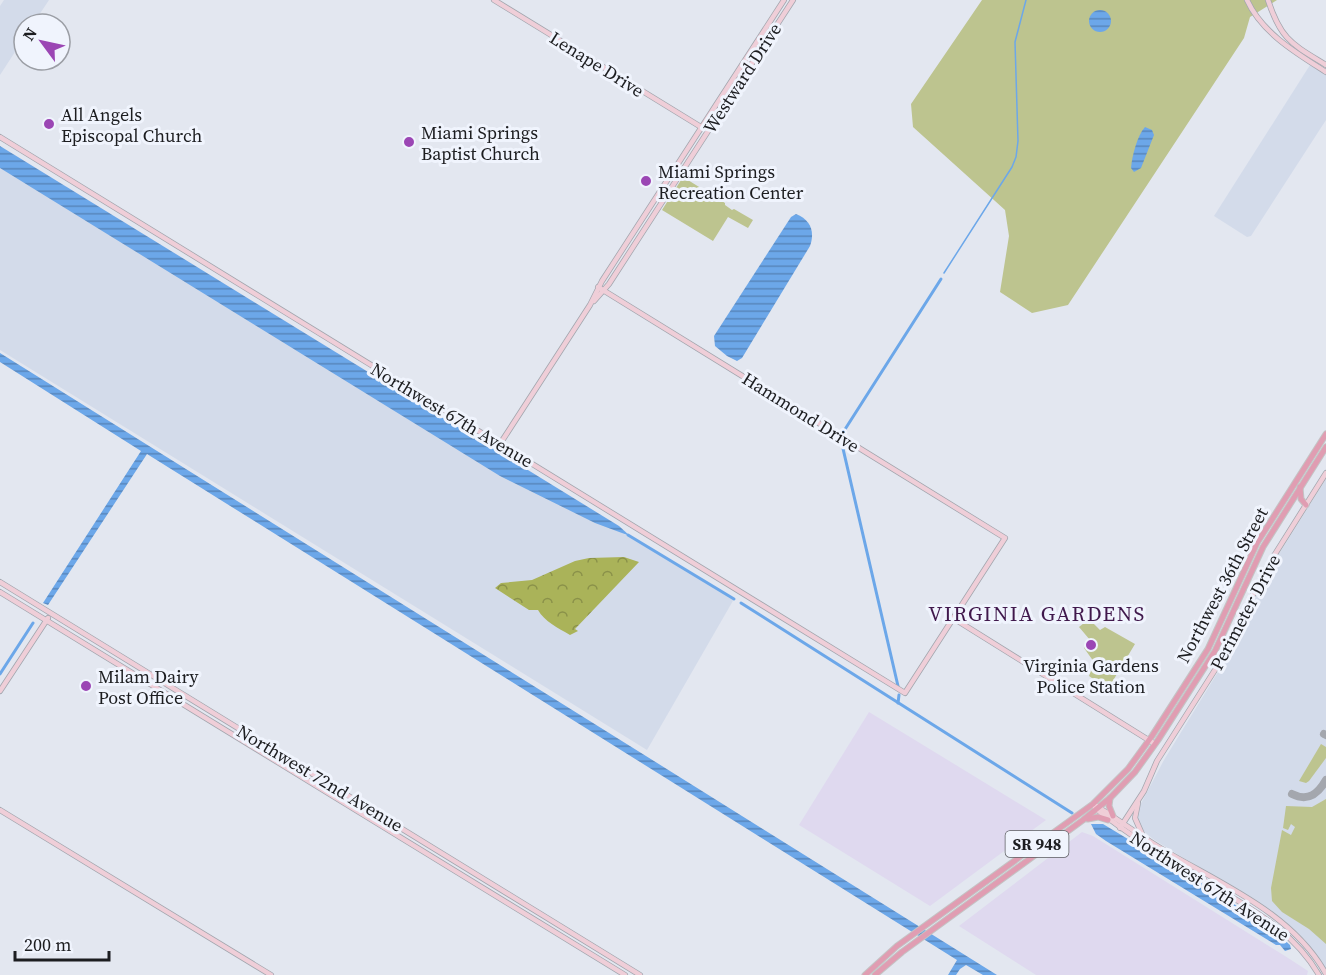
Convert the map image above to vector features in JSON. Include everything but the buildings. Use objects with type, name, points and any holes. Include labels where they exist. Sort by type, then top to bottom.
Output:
[{"type":"main road","name":"Northwest 36th Street","points":[[865,975],[906,939],[1092,805],[1122,776],[1149,740],[1203,656],[1222,622],[1250,556],[1326,434]]},
{"type":"main road","name":"Northwest 36th Street","points":[[875,975],[902,952],[1098,809],[1135,772],[1209,660],[1223,635],[1257,558],[1326,447]]},
{"type":"main road","points":[[1300,487],[1301,499],[1306,504]]},
{"type":"main road","points":[[1288,505],[1297,502],[1306,504]]},
{"type":"main road","points":[[1250,556],[1257,558]]},
{"type":"main road","points":[[1203,656],[1209,660]]},
{"type":"main road","points":[[1083,820],[1098,817],[1110,818],[1110,798]]},
{"type":"street","name":"Lenape Drive","points":[[494,0],[701,127]]},
{"type":"street","name":"Westward Drive","points":[[500,444],[590,305],[598,287],[784,0]]},
{"type":"street","name":"Westward Drive","points":[[590,305],[604,291],[793,0]]},
{"type":"street","points":[[1247,0],[1257,17],[1270,32],[1290,49],[1326,72]]},
{"type":"street","points":[[1268,0],[1276,23],[1287,39],[1326,65]]},
{"type":"street","name":"Northwest 67th Avenue","points":[[0,137],[905,693],[953,618]]},
{"type":"street","name":"Hammond Drive","points":[[598,287],[1005,537],[953,618]]},
{"type":"street","name":"Perimeter Drive","points":[[1163,750],[1220,662],[1265,570],[1326,473]]},
{"type":"street","name":"Northwest 72nd Avenue","points":[[0,582],[640,975]]},
{"type":"street","name":"Northwest 72nd Avenue","points":[[0,591],[625,975]]},
{"type":"street","points":[[0,691],[51,613]]},
{"type":"street","points":[[953,618],[983,639],[1155,744]]},
{"type":"street","name":"Northwest 67th Avenue","points":[[1122,825],[1140,797],[1163,750]]},
{"type":"street","points":[[1140,797],[1135,818],[1136,825],[1144,838]]},
{"type":"street","name":"Northwest 67th Avenue","points":[[1092,805],[1280,921],[1307,947],[1326,974]]},
{"type":"street","points":[[0,810],[271,975]]},
{"type":"street","name":"Northwest 67th Avenue","points":[[1122,825],[1278,927],[1303,950],[1319,975]]},
{"type":"street","points":[[423,850],[432,847]]},
{"type":"street","points":[[573,934],[574,944]]},
{"type":"shaded area","points":[[4,0],[49,0],[41,12],[12,12],[12,56],[0,75],[0,6]]},
{"type":"shaded area","points":[[1310,65],[1326,75],[1326,120],[1251,236],[1247,237],[1214,216]]},
{"type":"shaded area","points":[[0,165],[734,599],[647,750],[0,350]]},
{"type":"shaded area","points":[[1326,479],[1326,970],[1304,939],[1282,919],[1153,839],[1140,828],[1137,811],[1164,760],[1229,654],[1267,573]]},
{"type":"shaded area","points":[[869,712],[1046,820],[930,906],[799,825]]},
{"type":"shaded area","points":[[1082,832],[1093,836],[1285,956],[1308,971],[1307,975],[1036,975],[959,926]]},
{"type":"green space","points":[[982,0],[1277,0],[1250,17],[1244,38],[1068,305],[1032,313],[1000,292],[1009,236],[1005,210],[913,127],[911,104]]},
{"type":"green space","points":[[683,177],[725,203],[732,210],[753,220],[748,228],[728,217],[713,241],[662,210]]},
{"type":"green space","points":[[624,557],[639,562],[575,629],[578,631],[570,635],[548,621],[538,610],[529,610],[495,588],[501,583],[532,580],[575,561],[589,558]]},
{"type":"green space","points":[[1089,619],[1100,630],[1105,627],[1135,644],[1108,689],[1089,676],[1094,662],[1084,648],[1090,640],[1079,627]]},
{"type":"green space","points":[[1321,744],[1326,747],[1326,758],[1309,781],[1306,783],[1299,781]]},
{"type":"green space","points":[[1326,799],[1326,944],[1309,929],[1282,912],[1272,901],[1271,888],[1282,830],[1291,835],[1295,827],[1291,824],[1288,830],[1283,828],[1286,806],[1312,807]]},
{"type":"water","points":[[1100,10],[1108,13],[1111,21],[1108,29],[1100,32],[1092,29],[1089,21],[1092,13]]},
{"type":"water","points":[[1145,127],[1152,130],[1154,135],[1141,168],[1134,172],[1131,168],[1134,152]]},
{"type":"water","points":[[0,146],[619,526],[630,536],[595,523],[500,476],[0,168]]},
{"type":"water","points":[[796,214],[808,223],[812,231],[810,246],[742,358],[737,361],[715,346],[714,336],[791,217]]},
{"type":"water","points":[[0,353],[997,975],[983,975],[966,965],[956,975],[948,975],[957,960],[147,454],[48,605],[43,603],[141,451],[0,362]]},
{"type":"water","points":[[1091,824],[1103,824],[1229,900],[1281,937],[1291,949],[1285,951],[1280,945],[1276,945],[1106,841],[1096,834]]},
{"type":"waterway","points":[[944,273],[1012,167],[1016,157],[1018,141],[1015,42],[1026,0]]},
{"type":"waterway","points":[[842,434],[941,279]]},
{"type":"waterway","points":[[841,440],[898,686]]},
{"type":"waterway","points":[[628,535],[734,599]]},
{"type":"waterway","points":[[741,603],[1072,813]]},
{"type":"waterway","points":[[0,674],[33,623]]},
{"type":"waterway","points":[[898,703],[899,695]]},
{"type":"taxiway","points":[[1292,794],[1308,797],[1316,793],[1326,780]]},
{"type":"place","name":"All Angels Episcopal Church","points":[[49,124]]},
{"type":"place","name":"Miami Springs Baptist Church","points":[[409,142]]},
{"type":"place","name":"Miami Springs Recreation Center","points":[[646,181]]},
{"type":"place","name":"Virginia Gardens Police Station","points":[[1091,645]]},
{"type":"place","name":"Milam Dairy Post Office","points":[[86,686]]},
{"type":"district","name":"VIRGINIA GARDENS","points":[[1037,613]]}]
